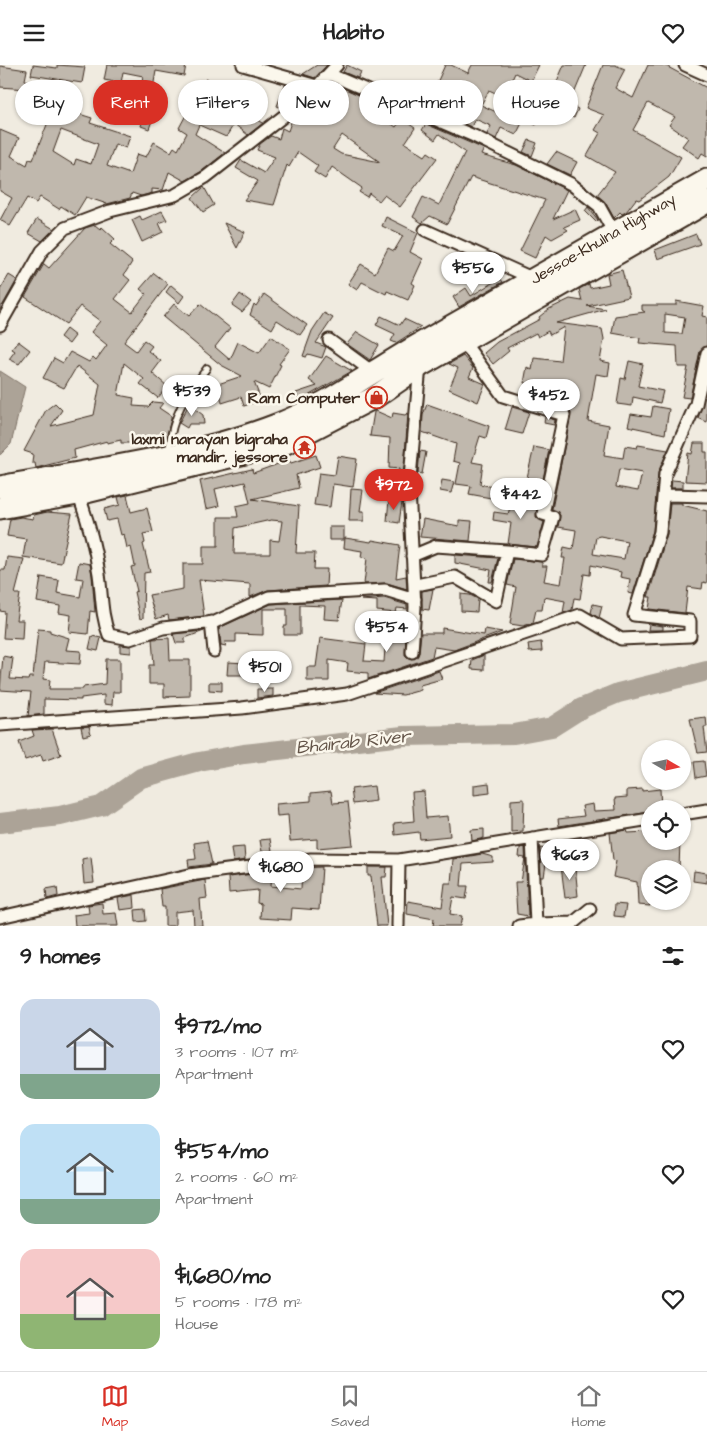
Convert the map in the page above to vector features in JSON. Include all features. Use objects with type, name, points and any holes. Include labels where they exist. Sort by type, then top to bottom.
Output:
[{"type":"highway","name":"Jessoe-Khulna Highway","points":[[0,487],[169,455],[276,425],[306,413],[707,180]]},
{"type":"highway","name":"Jessoe-Khulna Highway","points":[[0,508],[78,495],[286,443],[353,409],[420,366],[707,202]]},
{"type":"street","points":[[242,65],[296,80]]},
{"type":"street","points":[[323,80],[337,65]]},
{"type":"street","points":[[685,65],[707,75]]},
{"type":"street","points":[[329,74],[474,136],[571,183],[599,206],[614,233]]},
{"type":"street","points":[[0,325],[42,251],[65,228],[110,211],[175,195],[206,177],[278,121]]},
{"type":"street","points":[[425,231],[534,279]]},
{"type":"street","points":[[329,340],[374,373]]},
{"type":"street","points":[[412,557],[436,546],[542,555],[553,517],[543,514],[564,415],[503,396],[463,341]]},
{"type":"street","points":[[0,725],[242,708],[347,694],[580,615],[621,639],[690,635],[690,621],[634,615],[660,532],[664,474],[696,404],[707,353]]},
{"type":"street","points":[[412,652],[415,599],[409,489],[420,366]]},
{"type":"street","points":[[78,495],[89,523],[101,586],[103,620],[110,635],[130,639],[163,628],[210,622],[269,597],[385,590],[415,599]]},
{"type":"street","points":[[668,495],[707,496]]},
{"type":"street","points":[[421,585],[455,577],[496,601],[507,551]]},
{"type":"street","points":[[210,622],[214,651]]},
{"type":"street","points":[[691,813],[707,810]]},
{"type":"street","points":[[0,917],[189,875],[311,859],[399,860],[641,820]]},
{"type":"street","points":[[532,838],[536,924]]},
{"type":"street","points":[[398,926],[399,860]]},
{"type":"street","points":[[519,926],[573,923],[590,909]]},
{"type":"lane","points":[[169,455],[170,430],[181,403],[207,368]]},
{"type":"shaded area","points":[[0,371],[25,387],[11,444],[0,455]]},
{"type":"building","points":[[33,65],[57,68],[57,65],[85,67],[83,80],[63,80],[31,75]]},
{"type":"building","points":[[107,65],[186,65],[184,76],[156,71],[154,80],[142,80],[143,76],[123,72],[122,80],[104,80]]},
{"type":"building","points":[[317,65],[327,65],[315,78],[303,74]]},
{"type":"building","points":[[347,65],[361,72],[358,78],[343,72]]},
{"type":"building","points":[[445,65],[451,65],[468,73],[472,65],[539,65],[532,80],[515,73],[512,80],[493,80],[493,92],[489,90],[483,101],[483,80],[438,80]]},
{"type":"building","points":[[564,65],[586,65],[578,84],[578,80],[558,80]]},
{"type":"building","points":[[603,65],[615,65],[625,69],[615,88],[633,98],[648,65],[664,65],[707,88],[707,156],[702,153],[699,158],[682,146],[688,138],[669,125],[675,117],[648,103],[633,130],[681,157],[669,177],[639,200],[636,199],[626,212],[622,214],[620,212],[614,218],[605,202],[597,195],[615,172],[587,156],[600,133],[595,130],[604,115],[586,108]]},
{"type":"building","points":[[0,66],[27,70],[25,80],[15,80],[15,88],[0,87]]},
{"type":"building","points":[[349,91],[359,95],[359,125],[393,125],[396,127],[398,125],[411,125],[415,128],[405,143],[425,156],[428,152],[437,158],[400,207],[384,195],[379,201],[369,193],[367,197],[359,192],[362,188],[332,167],[325,179],[314,172],[318,166],[298,152],[289,167],[287,165],[274,205],[244,200],[258,181],[236,168],[241,160],[264,173],[275,157],[257,150],[260,144],[271,136],[279,139],[282,128],[288,131],[290,125],[349,125]],"holes":[[[342,135],[380,162],[341,154],[333,149]]]},
{"type":"building","points":[[483,106],[493,110],[493,125],[521,125],[516,135],[501,128],[496,139],[487,134],[491,126],[483,122]]},
{"type":"building","points":[[83,115],[92,118],[90,123],[93,125],[130,136],[126,148],[115,144],[107,166],[130,174],[137,154],[146,157],[154,142],[171,152],[174,147],[178,150],[187,133],[179,128],[181,125],[199,125],[195,134],[225,153],[202,171],[185,181],[169,172],[163,190],[152,189],[152,193],[141,196],[132,193],[130,198],[107,204],[86,197],[75,215],[61,206],[59,209],[40,197],[36,203],[27,198],[10,226],[0,220],[12,198],[0,191],[0,130],[19,138],[11,156],[27,165],[29,159],[33,160],[47,125],[83,125]],"holes":[[[61,130],[98,144],[91,164],[76,159],[74,165],[53,152]]]},
{"type":"building","points":[[141,125],[150,125],[149,129]]},
{"type":"building","points":[[199,125],[233,125],[226,137]]},
{"type":"building","points":[[235,125],[260,125],[248,135]]},
{"type":"building","points":[[425,125],[428,125],[484,149],[481,155],[516,165],[567,190],[553,219],[575,209],[580,220],[564,227],[568,230],[552,239],[546,235],[535,258],[520,251],[545,200],[471,177],[447,224],[430,216],[422,223],[413,217],[423,197],[439,205],[465,152],[439,134],[435,140],[422,130]]},
{"type":"building","points":[[529,140],[537,143],[532,156],[523,152]]},
{"type":"building","points":[[556,152],[577,162],[570,175],[547,164]]},
{"type":"building","points":[[204,187],[214,205],[203,212],[192,198]]},
{"type":"building","points":[[588,207],[598,220],[596,222],[585,211]]},
{"type":"building","points":[[162,211],[167,220],[159,223],[163,232],[142,242],[132,220],[140,216],[142,220]]},
{"type":"building","points":[[386,217],[418,233],[410,252],[423,259],[412,283],[415,285],[408,300],[387,291],[386,294],[362,282],[357,290],[348,284],[361,264],[375,273],[388,248],[394,251],[403,236],[382,226]]},
{"type":"building","points":[[37,219],[54,229],[42,241],[28,233]]},
{"type":"building","points":[[224,223],[245,232],[237,248]]},
{"type":"building","points":[[95,225],[100,229],[102,227],[115,239],[110,244],[132,262],[124,275],[130,280],[115,299],[132,312],[146,294],[140,289],[154,273],[168,284],[124,342],[136,351],[144,340],[152,346],[148,351],[161,361],[152,373],[167,386],[158,398],[140,384],[144,379],[124,363],[118,395],[134,398],[133,406],[148,407],[153,402],[163,403],[159,408],[171,416],[171,419],[166,439],[130,437],[130,443],[121,443],[121,440],[107,443],[107,441],[74,450],[75,458],[36,468],[35,463],[32,463],[33,454],[24,451],[46,410],[55,403],[62,410],[51,426],[94,415],[100,384],[77,366],[64,388],[43,378],[54,358],[63,363],[70,352],[89,362],[93,357],[96,360],[107,345],[91,332],[100,321],[80,306],[66,324],[25,297],[44,264],[49,268],[85,228]]},
{"type":"building","points":[[696,234],[700,244],[658,259],[655,250]]},
{"type":"building","points":[[622,270],[629,297],[587,306],[606,309],[556,323],[602,329],[604,339],[600,361],[610,363],[608,376],[596,374],[588,421],[609,425],[604,455],[623,458],[625,446],[637,448],[638,445],[668,450],[658,473],[653,531],[633,594],[628,593],[630,579],[620,577],[621,572],[591,565],[590,575],[584,574],[580,599],[574,598],[572,610],[563,613],[565,601],[544,597],[542,610],[536,610],[533,623],[523,626],[510,624],[516,587],[507,585],[513,559],[542,562],[542,566],[547,566],[544,581],[561,584],[565,558],[562,558],[564,547],[573,549],[576,530],[558,527],[560,515],[552,509],[571,413],[566,408],[530,397],[532,384],[524,383],[527,367],[532,370],[534,358],[560,361],[564,327],[550,335],[548,331],[538,337],[536,333],[507,348],[509,351],[493,364],[484,353],[497,342],[540,319],[539,317],[549,309],[570,299],[582,301],[579,289],[589,284],[590,288],[609,284],[607,274]],"holes":[[[619,469],[642,473],[638,491],[616,487]],[[600,536],[627,541],[624,559],[593,554],[596,537]]]},
{"type":"building","points":[[9,275],[17,280],[0,310],[0,290]]},
{"type":"building","points":[[500,278],[503,282],[459,307],[453,297],[466,288],[471,296]]},
{"type":"building","points":[[171,285],[184,296],[179,303],[166,292]]},
{"type":"building","points":[[240,294],[251,302],[242,312],[232,305]]},
{"type":"building","points":[[264,294],[307,325],[300,335],[277,320],[272,329],[250,315],[254,304],[256,306]]},
{"type":"building","points":[[676,301],[704,306],[702,316],[707,317],[707,346],[700,351],[690,398],[682,397],[688,367],[678,367],[677,346],[639,343],[640,338],[612,333],[615,316],[645,312],[642,310],[642,305],[676,305]],"holes":[[[665,314],[685,317],[682,334],[665,333]]]},
{"type":"building","points":[[174,304],[189,316],[200,304],[230,328],[215,347],[230,360],[238,342],[259,353],[271,336],[290,349],[279,364],[281,365],[269,389],[254,382],[261,400],[244,406],[241,397],[222,403],[218,384],[242,376],[221,365],[163,317]]},
{"type":"building","points":[[324,313],[333,318],[316,343],[326,347],[322,358],[308,354],[306,357],[303,356],[312,331]]},
{"type":"building","points":[[381,316],[400,325],[404,319],[421,327],[396,343],[391,341],[395,334],[376,325]]},
{"type":"building","points":[[66,329],[75,336],[69,344],[60,337]]},
{"type":"building","points":[[357,332],[379,345],[370,360],[347,344]]},
{"type":"building","points":[[18,341],[30,350],[19,364],[9,359],[15,351],[12,349]]},
{"type":"building","points":[[326,356],[352,371],[299,401],[296,393],[317,386],[309,380]]},
{"type":"building","points":[[463,356],[473,368],[469,377],[485,384],[478,402],[449,389],[458,368],[449,364]]},
{"type":"building","points":[[629,361],[643,364],[638,386],[663,391],[660,403],[633,397],[632,406],[617,404],[621,378],[625,379]]},
{"type":"building","points":[[707,389],[707,422],[698,418]]},
{"type":"building","points":[[189,404],[203,415],[204,424],[189,424],[187,428],[179,423]]},
{"type":"building","points":[[427,404],[489,426],[486,438],[480,436],[472,462],[483,464],[480,484],[493,487],[491,498],[469,494],[471,486],[456,484],[460,463],[453,461],[456,444],[422,432],[423,415]]},
{"type":"building","points":[[653,406],[669,409],[665,434],[628,426],[631,414],[651,417]]},
{"type":"building","points":[[512,407],[529,412],[522,434],[505,430]]},
{"type":"building","points":[[376,411],[392,418],[393,413],[405,415],[408,413],[402,496],[396,495],[399,469],[389,468],[390,438],[370,436],[374,412]]},
{"type":"building","points":[[545,417],[555,420],[554,425],[544,423]]},
{"type":"building","points":[[694,443],[704,443],[704,452],[707,452],[707,482],[685,481],[688,453],[692,454]]},
{"type":"building","points":[[534,447],[549,450],[542,484],[526,482]]},
{"type":"building","points":[[420,451],[426,452],[422,474],[418,473]]},
{"type":"building","points":[[316,455],[320,467],[296,475],[299,488],[252,499],[299,506],[296,553],[315,553],[314,569],[327,569],[326,586],[268,590],[250,597],[250,584],[199,580],[204,616],[169,620],[168,615],[156,619],[149,595],[183,589],[183,564],[203,564],[203,546],[218,546],[218,517],[238,517],[236,506],[250,503],[245,482],[215,489],[219,506],[206,509],[200,481],[252,469],[253,473],[289,460],[291,463]],"holes":[[[271,520],[282,521],[279,541],[270,540],[270,554],[234,554],[235,528]]]},
{"type":"building","points":[[338,456],[357,459],[353,487],[333,484],[330,507],[314,505],[319,473],[335,475]]},
{"type":"building","points":[[442,480],[454,482],[451,493],[440,491]]},
{"type":"building","points":[[672,480],[683,481],[683,488],[671,488]]},
{"type":"building","points":[[509,485],[527,488],[524,505],[537,508],[536,517],[544,522],[537,547],[508,544],[511,523],[493,520],[494,512],[508,514],[513,498],[507,497]]},
{"type":"building","points":[[351,489],[363,490],[360,511],[364,511],[364,521],[349,521]]},
{"type":"building","points":[[127,495],[131,512],[147,508],[153,532],[143,534],[145,543],[143,544],[150,572],[144,573],[143,618],[140,619],[134,592],[137,591],[131,567],[135,566],[131,547],[127,548],[124,534],[121,535],[117,519],[107,521],[104,509],[120,505],[118,497]]},
{"type":"building","points":[[389,500],[402,502],[399,523],[387,521]]},
{"type":"building","points":[[670,503],[682,503],[682,505],[707,511],[707,583],[703,582],[702,589],[688,587],[685,613],[649,609],[651,597],[648,597],[667,534]]},
{"type":"building","points":[[47,512],[72,514],[61,563],[23,557],[26,539],[7,536],[10,519],[21,517],[33,519],[34,515]]},
{"type":"building","points":[[423,519],[459,526],[459,520],[472,521],[470,541],[420,537]]},
{"type":"building","points":[[329,527],[344,527],[344,540],[329,540]]},
{"type":"building","points":[[345,538],[400,545],[396,578],[406,576],[407,589],[387,583],[364,584],[367,558],[361,557],[362,551],[344,548]]},
{"type":"building","points":[[455,555],[498,558],[492,582],[489,582],[491,570],[455,563]]},
{"type":"building","points":[[7,557],[24,559],[15,594],[20,594],[16,620],[23,620],[22,639],[3,638],[5,612],[0,611],[0,570],[5,570]]},
{"type":"building","points":[[79,562],[90,564],[92,575],[95,612],[90,611],[88,634],[69,632],[71,615],[59,613],[60,606],[37,602],[41,577],[59,580],[57,593],[80,597],[83,579],[76,578]]},
{"type":"building","points":[[433,589],[429,610],[422,609],[422,591]]},
{"type":"building","points":[[461,594],[470,595],[478,599],[477,612],[461,611]]},
{"type":"building","points":[[384,598],[407,605],[407,609],[397,608],[396,613],[377,611],[377,601],[361,600]]},
{"type":"building","points":[[342,600],[339,620],[324,619],[325,606],[300,605],[300,635],[284,635],[284,626],[287,626],[287,609],[263,609],[263,635],[236,634],[236,642],[225,642],[226,646],[221,645],[219,628],[271,604]]},
{"type":"building","points":[[593,604],[602,606],[599,618],[591,613]]},
{"type":"building","points":[[649,624],[663,626],[663,630],[648,630]]},
{"type":"building","points":[[442,628],[484,635],[485,629],[502,632],[454,650],[434,647],[432,657],[368,679],[368,673],[347,671],[348,663],[329,660],[329,681],[307,681],[307,667],[316,667],[320,638],[366,644],[364,661],[384,662],[386,634],[406,633],[405,655],[412,659],[419,653],[421,633],[442,633]]},
{"type":"building","points":[[38,629],[50,630],[50,632],[69,638],[66,650],[81,651],[80,664],[45,662],[43,679],[50,680],[49,689],[83,689],[83,687],[105,684],[106,659],[120,659],[120,692],[113,692],[112,705],[104,704],[104,695],[81,698],[81,700],[44,699],[44,714],[28,716],[31,692],[0,690],[3,656],[13,658],[10,679],[28,680],[29,677],[33,677]]},
{"type":"building","points":[[204,631],[185,638],[185,643],[176,643],[173,634]]},
{"type":"building","points":[[92,636],[101,638],[98,651],[89,649]]},
{"type":"building","points":[[169,638],[170,660],[190,660],[190,696],[164,697],[164,684],[149,684],[149,665],[154,665],[152,639]]},
{"type":"building","points":[[541,642],[542,651],[529,652],[528,644]]},
{"type":"building","points":[[120,645],[131,646],[131,653],[120,652]]},
{"type":"building","points":[[484,655],[484,670],[471,669],[472,660]]},
{"type":"building","points":[[228,662],[246,663],[246,675],[227,675]]},
{"type":"building","points":[[439,671],[442,679],[420,685],[421,690],[403,695],[374,693]]},
{"type":"building","points":[[209,682],[222,682],[222,691],[209,690]]},
{"type":"building","points":[[257,689],[273,689],[273,696],[257,698]]},
{"type":"building","points":[[706,717],[707,727],[704,727],[707,752],[698,753],[690,719]]},
{"type":"building","points":[[89,726],[91,734],[83,736],[81,727]]},
{"type":"building","points":[[52,729],[61,755],[43,761],[41,755],[25,760],[19,742],[34,736],[32,730]]},
{"type":"building","points":[[704,761],[706,776],[696,778],[694,762]]},
{"type":"building","points":[[489,783],[490,793],[474,795],[474,785]]},
{"type":"building","points":[[374,786],[376,801],[353,804],[351,789]]},
{"type":"building","points":[[627,790],[660,790],[661,800],[641,800],[641,813],[559,826],[558,819],[584,816],[582,806],[593,804],[594,811],[616,810],[615,798],[627,797]]},
{"type":"building","points":[[331,791],[333,803],[348,802],[353,845],[317,848],[317,839],[290,841],[288,815],[277,816],[276,804],[311,801],[311,793]]},
{"type":"building","points":[[424,791],[426,818],[448,816],[450,836],[420,839],[419,832],[395,835],[394,823],[414,821],[412,792]]},
{"type":"building","points":[[524,799],[523,831],[511,832],[511,800]]},
{"type":"building","points":[[484,829],[484,838],[472,841],[471,830]]},
{"type":"building","points":[[627,830],[628,833],[641,832],[641,850],[680,850],[679,860],[641,860],[641,905],[638,905],[637,882],[613,877],[616,861],[613,860],[610,833]]},
{"type":"building","points":[[270,839],[272,851],[262,852],[260,840]]},
{"type":"building","points":[[207,841],[212,864],[189,867],[188,860],[196,859],[194,843]]},
{"type":"building","points":[[549,843],[569,845],[568,865],[546,864],[544,877],[541,877],[540,848],[548,849]]},
{"type":"building","points":[[244,847],[245,860],[233,862],[231,848]]},
{"type":"building","points":[[525,847],[528,916],[517,914],[515,882],[521,882],[525,858],[519,857],[520,848]]},
{"type":"building","points":[[482,854],[493,857],[493,862],[463,864],[461,886],[468,886],[466,899],[453,897],[450,914],[462,916],[460,926],[433,926],[434,919],[407,914],[408,901],[442,907],[445,883],[451,883],[453,859]]},
{"type":"building","points":[[91,857],[94,883],[84,884],[82,859]]},
{"type":"building","points":[[561,866],[575,866],[578,896],[565,898]]},
{"type":"building","points":[[322,867],[319,910],[292,908],[291,920],[260,918],[261,904],[257,903],[258,890],[229,893],[228,877],[272,872],[271,886],[301,889],[302,868]]},
{"type":"building","points":[[368,867],[387,867],[386,877],[382,877],[387,926],[377,926],[371,876],[368,876]]},
{"type":"building","points":[[694,871],[707,873],[707,883],[693,881]]},
{"type":"building","points":[[205,880],[207,898],[200,899],[202,926],[194,926],[193,910],[175,912],[175,926],[165,926],[165,907],[162,907],[160,889]]},
{"type":"building","points":[[57,887],[58,896],[47,899],[46,889]]},
{"type":"building","points":[[134,895],[135,908],[120,910],[118,898]]},
{"type":"building","points":[[102,903],[103,914],[116,913],[118,926],[75,926],[74,915],[89,913],[88,905]]},
{"type":"building","points":[[615,904],[626,905],[624,917],[614,916]]},
{"type":"building","points":[[145,909],[146,921],[136,922],[135,910]]},
{"type":"waterway","name":"Bhairab River","points":[[0,823],[60,816],[101,806],[141,778],[199,762],[244,754],[403,736],[514,734],[552,727],[582,708],[618,693],[707,671]]},
{"type":"place","name":"Ram Computer","points":[[376,398]]},
{"type":"place","name":"laxmi narayan bigraha mandir, jessore","points":[[304,448]]}]
